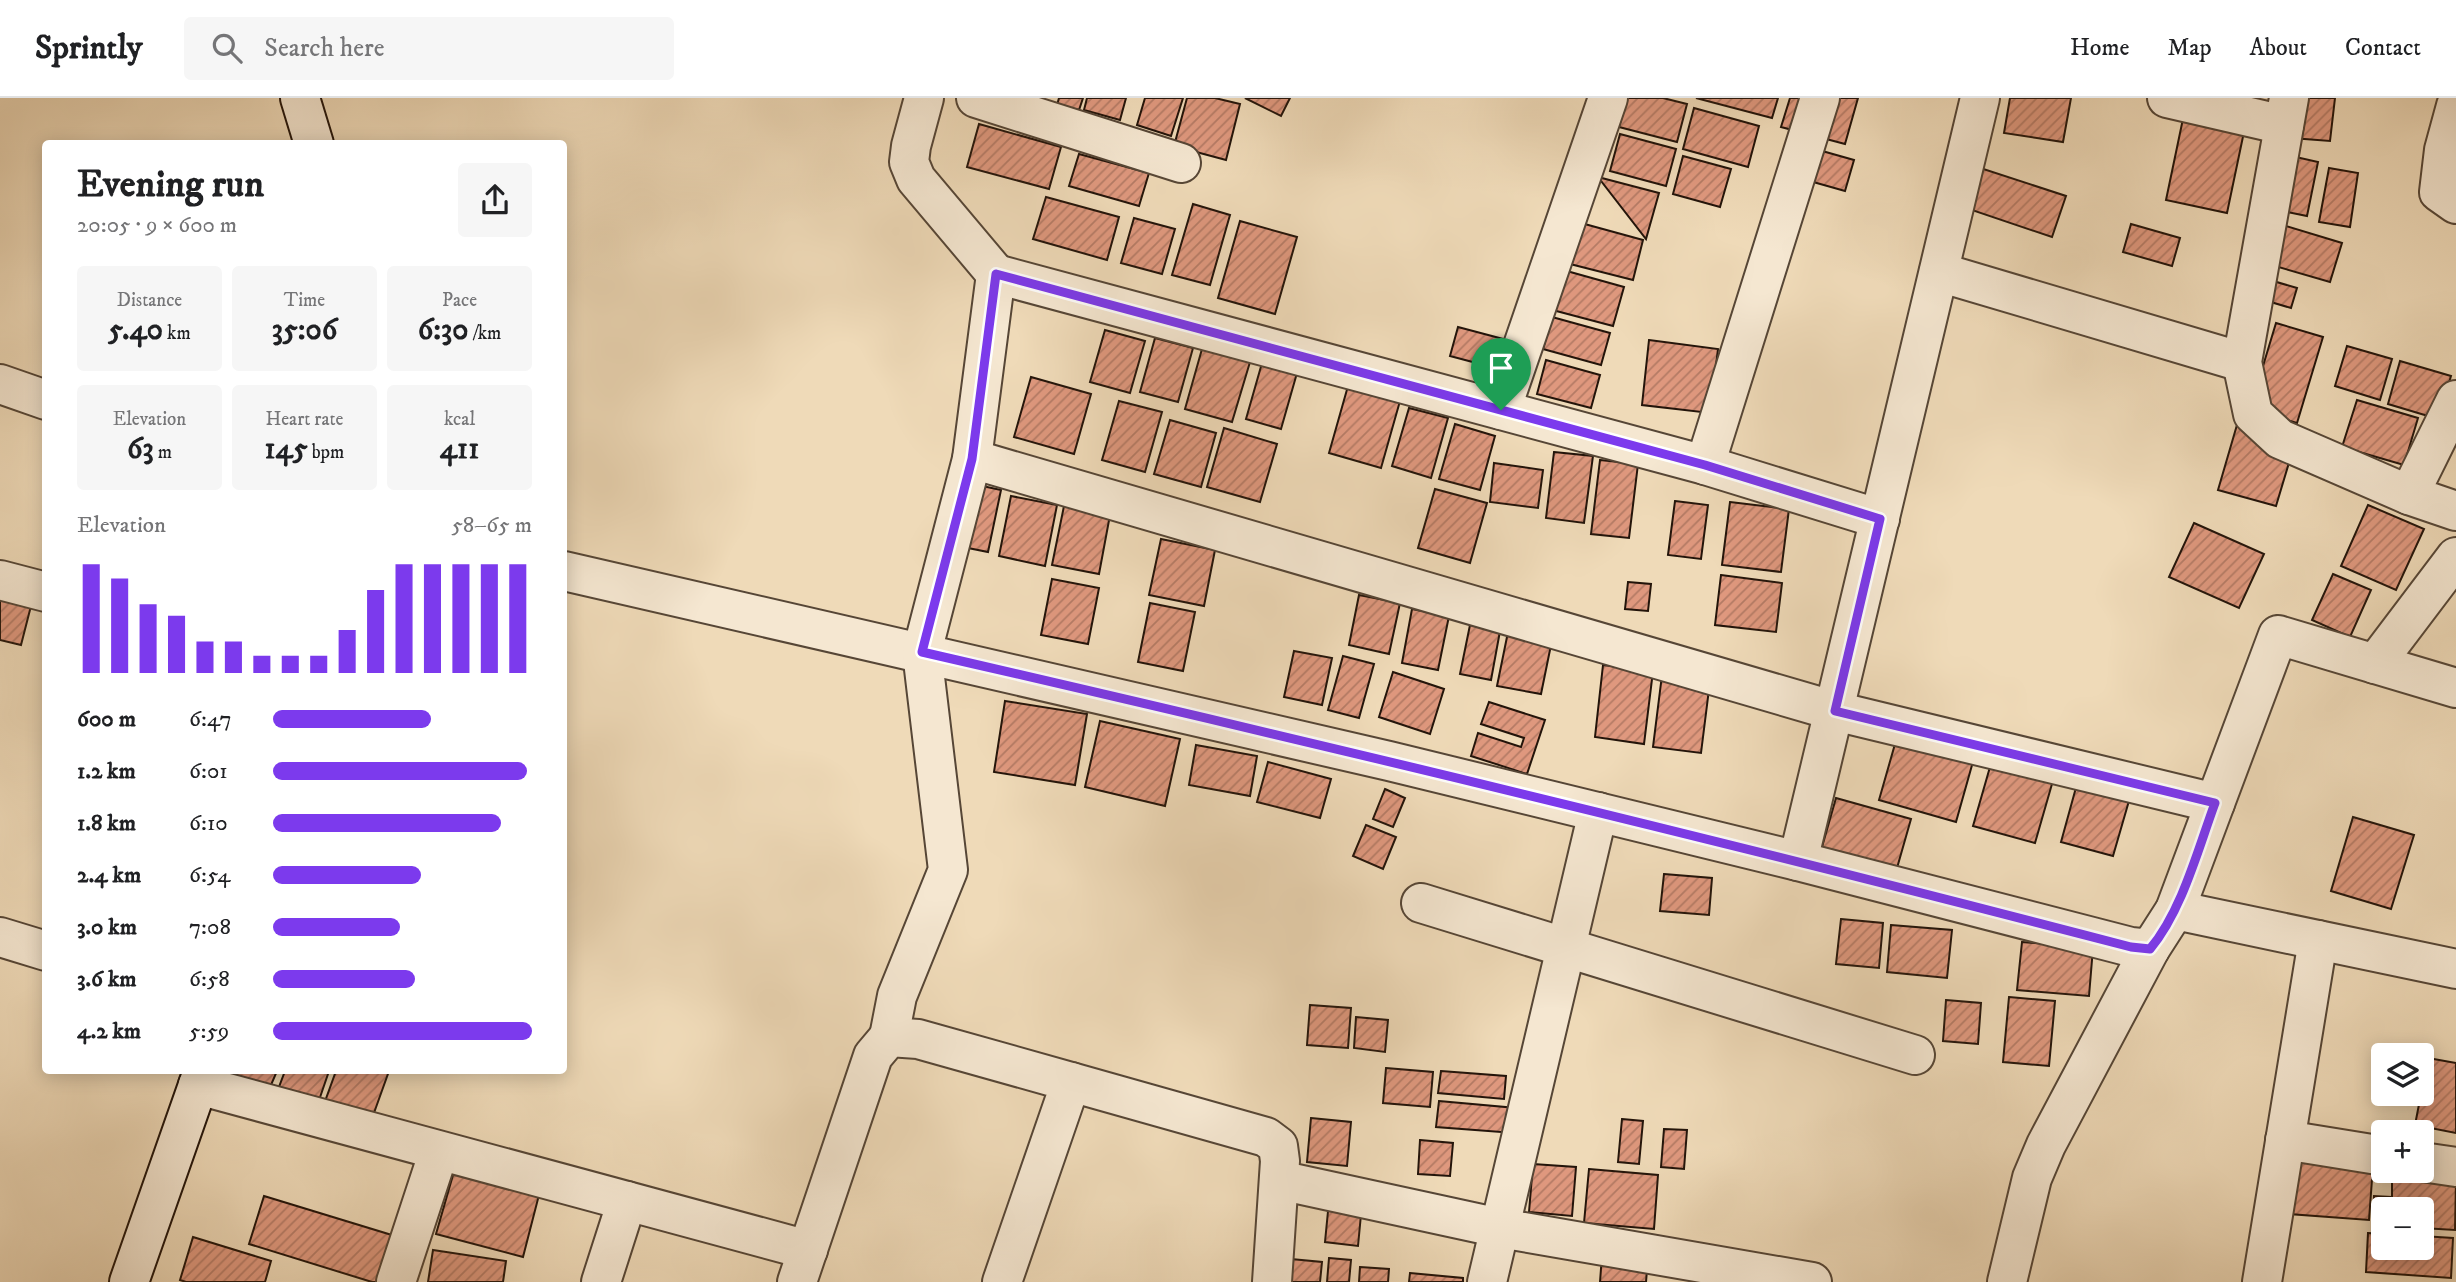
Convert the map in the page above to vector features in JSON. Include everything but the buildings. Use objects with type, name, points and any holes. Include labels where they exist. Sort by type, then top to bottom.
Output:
[{"type":"street","points":[[300,98],[313,140]]},
{"type":"street","points":[[924,98],[909,162],[916,179],[996,274],[1705,465],[1880,519]]},
{"type":"street","points":[[976,98],[1181,163]]},
{"type":"street","points":[[1501,410],[1608,98]]},
{"type":"street","points":[[1705,465],[1821,98]]},
{"type":"street","points":[[1798,861],[1980,98]]},
{"type":"street","points":[[2167,98],[2286,112],[2242,362],[2253,414],[2280,439],[2409,495],[2456,511]]},
{"type":"street","points":[[2456,106],[2444,150],[2439,192],[2456,204]]},
{"type":"street","points":[[1939,272],[2242,362]]},
{"type":"street","points":[[130,1282],[200,1078],[439,1151],[627,1201],[803,1266],[873,1056],[889,1037],[897,996],[948,870],[922,652],[972,459],[996,274]]},
{"type":"street","points":[[0,384],[42,399]]},
{"type":"street","points":[[2409,495],[2456,400]]},
{"type":"street","points":[[972,459],[1835,711],[2215,803]]},
{"type":"street","points":[[2375,664],[2456,557]]},
{"type":"street","points":[[567,572],[1390,761],[1798,861],[2131,947],[2150,949]]},
{"type":"street","points":[[0,580],[42,592]]},
{"type":"street","points":[[2007,1282],[2032,1178],[2046,1144],[2150,949],[2175,910],[2278,635],[2456,688]]},
{"type":"street","points":[[1487,1282],[1598,812]]},
{"type":"street","points":[[1421,903],[1915,1055]]},
{"type":"street","points":[[2175,910],[2456,969]]},
{"type":"street","points":[[0,937],[42,950]]},
{"type":"street","points":[[2262,1282],[2318,940]]},
{"type":"street","points":[[889,1037],[918,1039],[1266,1137],[1278,1146],[1280,1161],[1272,1282]]},
{"type":"street","points":[[1002,1282],[1071,1082]]},
{"type":"street","points":[[2285,1140],[2371,1154]]},
{"type":"street","points":[[396,1282],[439,1151]]},
{"type":"street","points":[[2434,1164],[2456,1167]]},
{"type":"street","points":[[1279,1180],[1500,1228],[1812,1282]]},
{"type":"street","points":[[601,1282],[627,1201]]},
{"type":"route","points":[[996,274],[1501,410],[1705,465],[1880,519],[1835,711],[2215,803],[2175,910],[2158,940],[2150,949],[2131,947],[1798,861],[1390,761],[922,652],[972,459],[996,274]]}]
